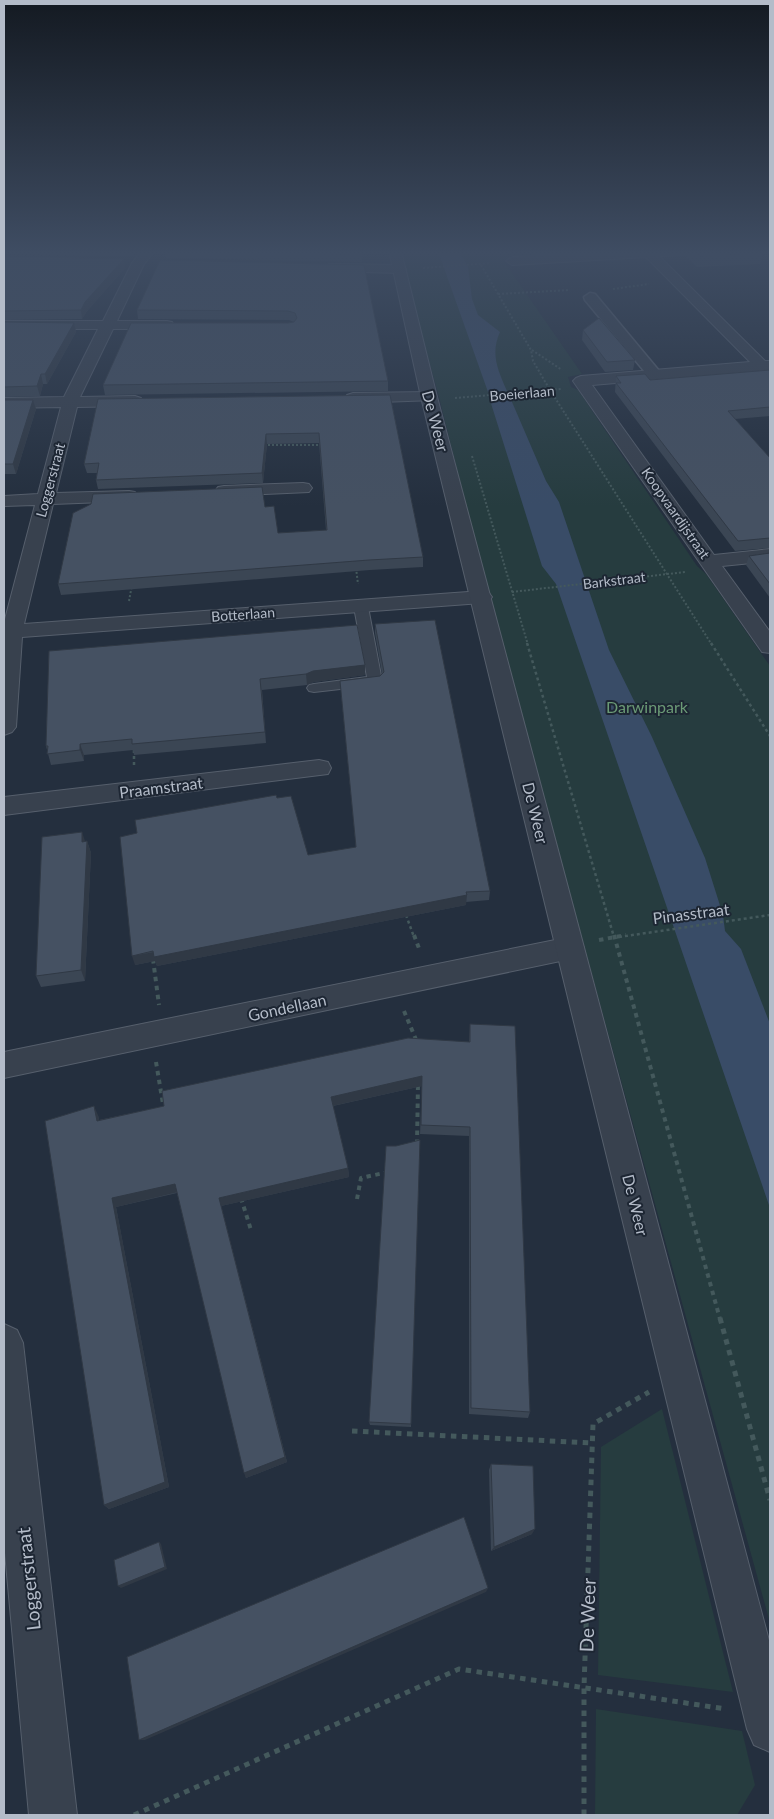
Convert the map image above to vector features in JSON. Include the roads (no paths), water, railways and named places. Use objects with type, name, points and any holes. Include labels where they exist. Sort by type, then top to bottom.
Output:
[{"type":"street","name":"Loggerstraat","points":[[4,727],[8,632],[70,402],[102,336]]},
{"type":"street","name":"De Weer","points":[[425,336],[442,397],[482,597],[768,1722]]},
{"type":"street","points":[[622,336],[655,375],[766,366]]},
{"type":"street","points":[[735,336],[766,366]]},
{"type":"street","name":"Koopvaardijstraat","points":[[655,375],[584,384],[770,647]]},
{"type":"street","points":[[337,398],[442,397]]},
{"type":"street","points":[[4,403],[152,401]]},
{"type":"street","points":[[208,492],[303,488]]},
{"type":"street","points":[[4,501],[142,496]]},
{"type":"street","points":[[713,565],[770,555]]},
{"type":"street","name":"Botterlaan","points":[[8,632],[482,597]]},
{"type":"street","name":"Praamstraat","points":[[4,806],[319,768]]},
{"type":"street","name":"Gondellaan","points":[[4,1065],[570,948]]},
{"type":"street","name":"Loggerstraat","points":[[4,1343],[53,1815]]},
{"type":"lane","points":[[314,688],[375,681],[361,607]]},
{"type":"water","points":[[468,336],[499,336],[495,355],[496,362],[507,391],[488,392]]},
{"type":"water","points":[[509,395],[546,481],[559,502],[609,650],[652,737],[705,858],[723,915],[725,931],[741,949],[770,1024],[770,1208],[556,584],[542,566],[489,397]]},
{"type":"park label","name":"Darwinpark","points":[[647,706]]}]
